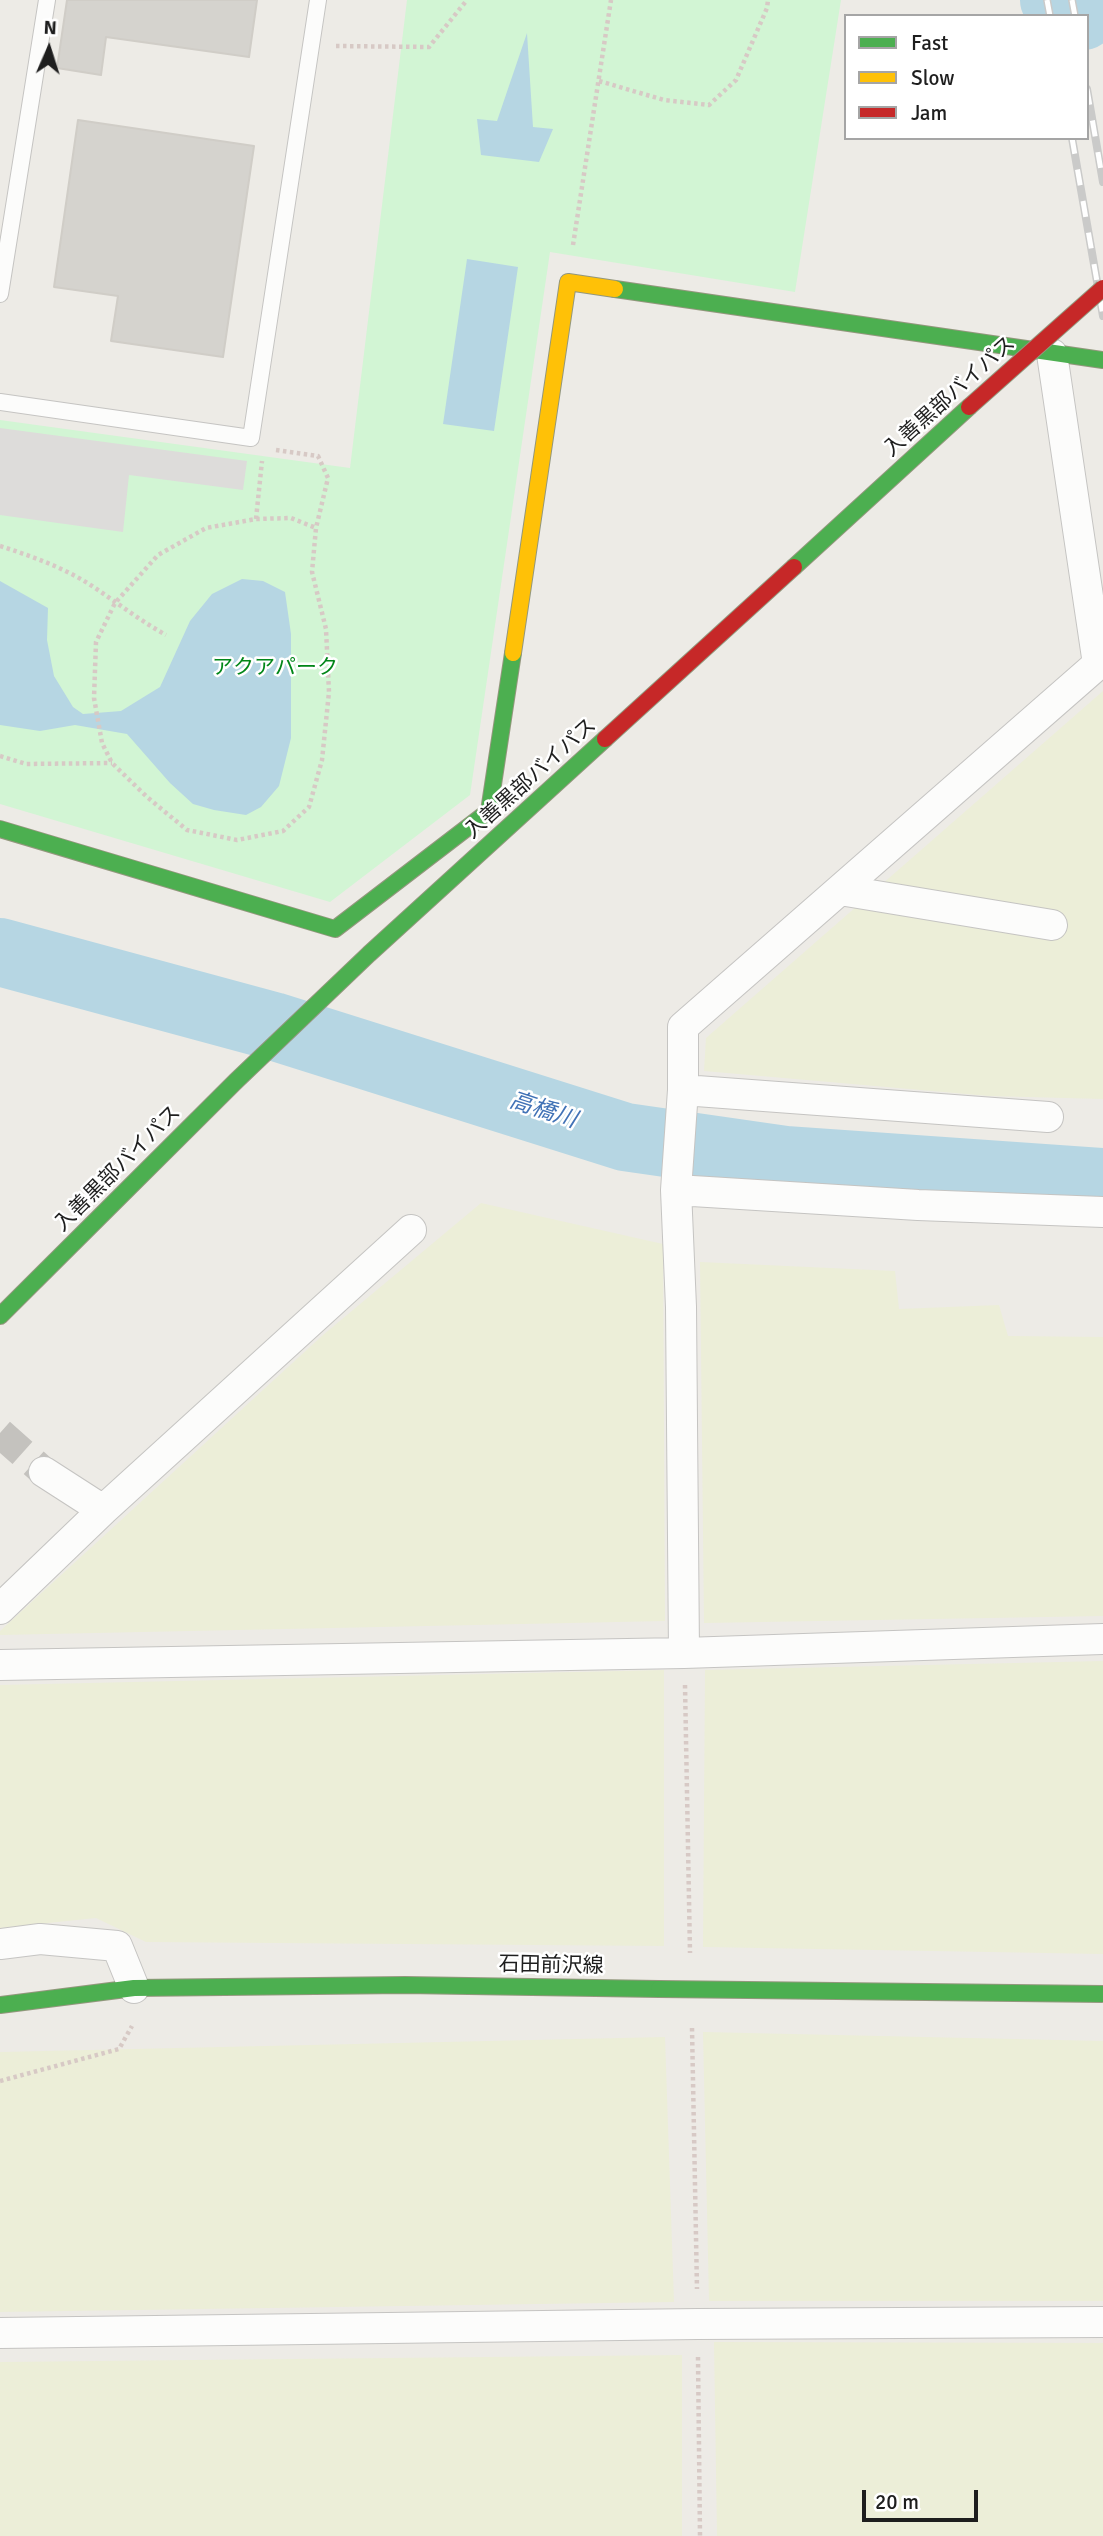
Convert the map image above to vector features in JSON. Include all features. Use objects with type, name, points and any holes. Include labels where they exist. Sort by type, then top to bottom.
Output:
[{"type":"main road","points":[[0,829],[335,929],[489,811],[568,282],[1103,360]]},
{"type":"main road","name":"入善黒部バイパス","points":[[0,1316],[236,1081],[369,954],[1103,288]]},
{"type":"main road","name":"石田前沢線","points":[[0,2005],[134,1988],[405,1985],[1103,1994]]},
{"type":"street","points":[[684,1653],[681,1307],[676,1190],[683,1090],[682,1027],[1098,664],[1052,354]]},
{"type":"street","points":[[840,890],[1052,925]]},
{"type":"street","points":[[683,1090],[1048,1117]]},
{"type":"street","points":[[676,1190],[918,1205],[1103,1212]]},
{"type":"street","points":[[0,1609],[103,1510],[411,1230]]},
{"type":"street","points":[[44,1472],[103,1510]]},
{"type":"street","points":[[0,1665],[684,1653],[1103,1639]]},
{"type":"street","points":[[0,1944],[40,1939],[117,1946],[134,1988]]},
{"type":"street","points":[[0,2333],[1103,2322]]},
{"type":"lane","points":[[0,294],[47,0]]},
{"type":"lane","points":[[0,402],[251,438],[318,0]]},
{"type":"path","points":[[311,46],[429,47],[467,0]]},
{"type":"path","points":[[568,282],[611,0]]},
{"type":"path","points":[[599,81],[664,100],[709,105],[736,80],[768,0]]},
{"type":"path","points":[[256,519],[264,449],[318,456],[328,478],[316,528],[312,572],[326,629],[329,692],[322,760],[309,807],[283,831],[237,840],[187,830],[112,763],[102,743],[94,698],[96,642],[115,603],[158,555],[206,528],[256,519],[291,518],[316,528]]},
{"type":"path","points":[[0,546],[40,559],[88,583],[166,635]]},
{"type":"path","points":[[0,756],[26,764],[112,763]]},
{"type":"path","points":[[0,2081],[119,2049],[136,2020],[134,1988]]},
{"type":"path","points":[[698,2324],[700,2536]]},
{"type":"green space","name":"アクアパーク","points":[[407,0],[841,0],[795,292],[550,252],[470,795],[330,902],[0,804],[0,420],[350,468]]},
{"type":"green space","points":[[1103,691],[1103,1099],[989,1096],[704,1071],[706,1038]]},
{"type":"green space","points":[[481,1203],[663,1244],[665,1621],[0,1635],[0,1631],[323,1335]]},
{"type":"green space","points":[[700,1262],[895,1271],[899,1309],[999,1305],[1008,1336],[1103,1337],[1103,1616],[704,1623]]},
{"type":"green space","points":[[1103,1661],[1103,1954],[703,1947],[705,1670]]},
{"type":"green space","points":[[664,1670],[664,1946],[146,1942],[96,1918],[0,1928],[0,1685]]},
{"type":"green space","points":[[703,2032],[1103,2041],[1103,2301],[709,2301]]},
{"type":"green space","points":[[665,2037],[674,2302],[0,2312],[0,2052]]},
{"type":"green space","points":[[714,2342],[1103,2343],[1103,2536],[717,2536]]},
{"type":"green space","points":[[682,2355],[682,2536],[0,2536],[0,2362]]},
{"type":"shaded area","points":[[0,428],[247,461],[243,490],[129,475],[123,532],[0,515]]},
{"type":"water","points":[[527,33],[533,127],[553,129],[539,162],[481,155],[477,119],[497,121]]},
{"type":"water","points":[[467,259],[518,267],[494,431],[443,424]]},
{"type":"water","points":[[242,579],[263,581],[285,592],[291,634],[291,738],[279,786],[261,807],[246,815],[193,804],[170,783],[127,734],[75,725],[40,731],[0,725],[0,581],[48,608],[47,640],[54,676],[73,707],[83,714],[121,711],[160,687],[190,621],[212,594]]},
{"type":"building","points":[[67,0],[257,0],[249,57],[106,37],[101,75],[57,68]]},
{"type":"building","points":[[78,120],[254,146],[223,357],[111,341],[118,296],[54,287]]},
{"type":"waterway","points":[[1054,0],[1079,14]]},
{"type":"waterway","name":"高橋川","points":[[0,952],[273,1026],[625,1137],[785,1160],[1103,1182]]},
{"type":"tunnel","points":[[0,1433],[44,1472]]},
{"type":"railway","points":[[1047,0],[1050,14]]},
{"type":"railway","points":[[1072,0],[1075,14]]},
{"type":"railway","points":[[1089,101],[1103,182]]},
{"type":"railway","points":[[1072,140],[1103,316]]},
{"type":"traffic: fast","points":[[615,289],[1103,360]]},
{"type":"traffic: fast","points":[[794,567],[969,407]]},
{"type":"traffic: fast","points":[[0,829],[335,929],[489,811],[513,653]]},
{"type":"traffic: fast","points":[[0,1316],[236,1081],[369,954],[605,739]]},
{"type":"traffic: fast","points":[[0,2005],[134,1988],[405,1985],[659,1989]]},
{"type":"traffic: fast","points":[[659,1989],[1103,1994]]},
{"type":"traffic: slow","points":[[513,653],[568,282],[615,289]]},
{"type":"traffic: jam","points":[[969,407],[1103,288]]},
{"type":"traffic: jam","points":[[605,739],[794,567]]}]
